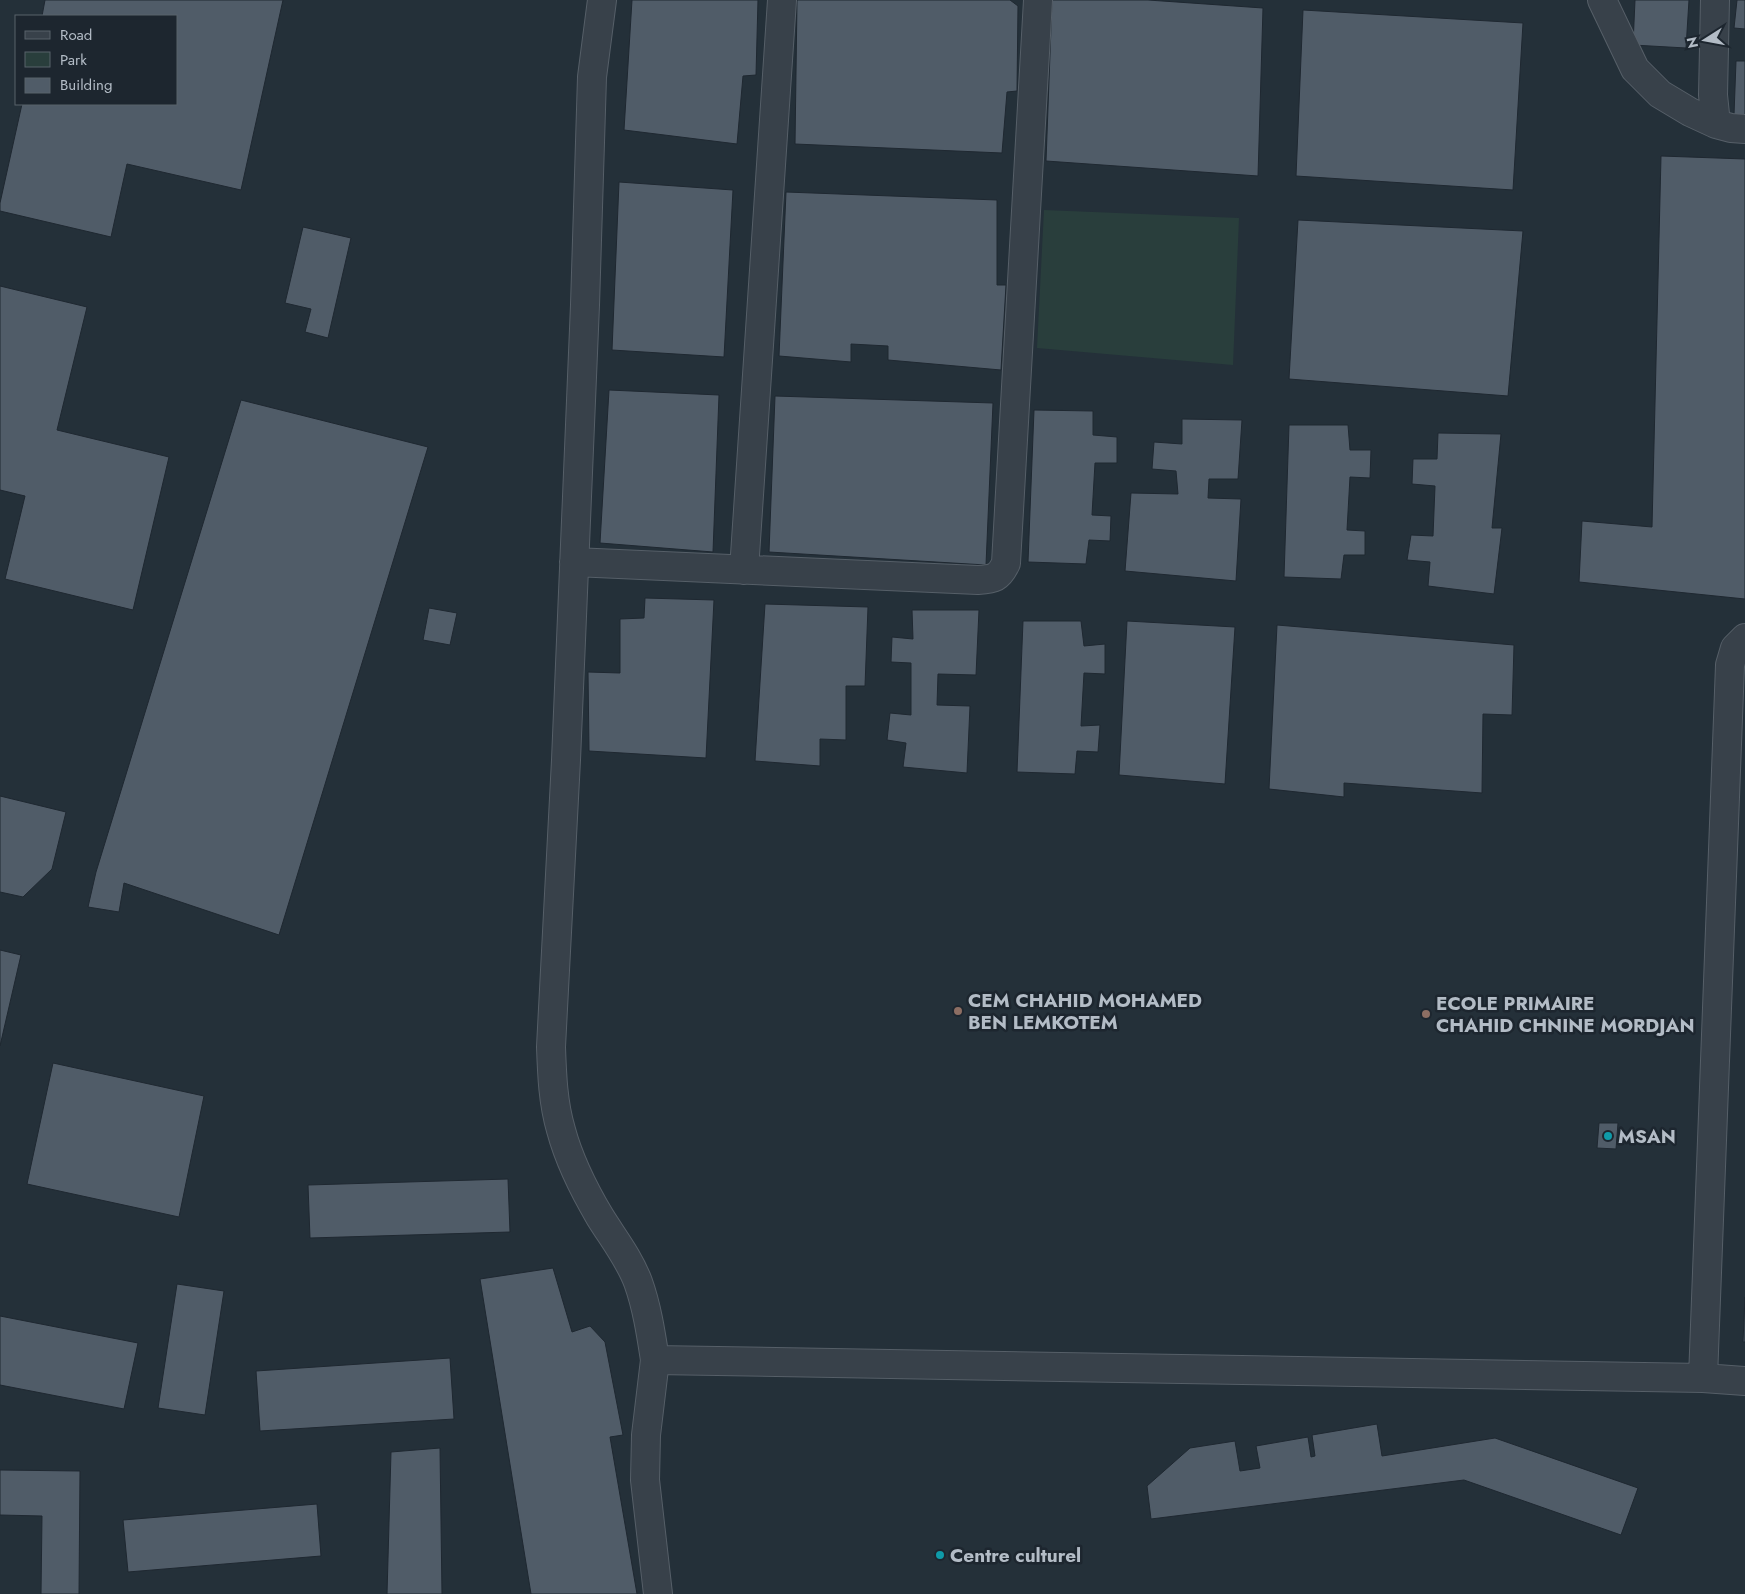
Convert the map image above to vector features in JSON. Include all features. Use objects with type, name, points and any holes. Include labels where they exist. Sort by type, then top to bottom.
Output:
[{"type":"street","points":[[602,0],[592,77],[566,760],[550,1048],[552,1088],[561,1130],[576,1171],[599,1216],[627,1258],[638,1282],[650,1324],[655,1360],[646,1435],[645,1480],[658,1594]]},
{"type":"street","points":[[744,570],[782,0]]},
{"type":"street","points":[[574,562],[978,580],[991,579],[1001,574],[1006,563],[1038,0]]},
{"type":"street","points":[[1602,0],[1636,69],[1660,94],[1690,112],[1716,124],[1745,129]]},
{"type":"street","points":[[1715,0],[1713,95],[1716,124]]},
{"type":"street","points":[[1703,1378],[1730,666],[1735,648],[1745,638]]},
{"type":"street","points":[[655,1360],[1703,1378],[1745,1381]]},
{"type":"green space","points":[[1044,210],[1239,218],[1233,365],[1037,348]]},
{"type":"building","points":[[45,0],[283,0],[241,190],[127,164],[111,237],[0,211],[0,203],[22,105],[178,105],[178,15],[42,15]]},
{"type":"building","points":[[632,0],[758,0],[756,75],[743,76],[737,144],[624,130]]},
{"type":"building","points":[[797,0],[1010,0],[1018,6],[1017,91],[1007,92],[1002,153],[795,144]]},
{"type":"building","points":[[1052,0],[1148,0],[1263,8],[1258,176],[1046,161]]},
{"type":"building","points":[[1635,0],[1689,0],[1686,48],[1633,45]]},
{"type":"building","points":[[1737,0],[1745,0],[1745,29],[1734,28]]},
{"type":"building","points":[[1303,10],[1523,23],[1513,190],[1296,176]]},
{"type":"building","points":[[1736,61],[1745,61],[1745,115],[1734,115]]},
{"type":"building","points":[[1661,156],[1745,159],[1745,599],[1579,582],[1582,521],[1652,527]]},
{"type":"building","points":[[619,182],[733,190],[724,357],[612,350]]},
{"type":"building","points":[[786,192],[997,200],[997,285],[1006,285],[1001,370],[888,360],[888,346],[851,344],[851,362],[779,356]]},
{"type":"building","points":[[1298,220],[1523,231],[1508,396],[1289,379]]},
{"type":"building","points":[[303,227],[351,238],[328,338],[305,332],[311,309],[285,303]]},
{"type":"building","points":[[0,286],[87,307],[57,430],[169,457],[133,610],[5,579],[25,496],[0,490]]},
{"type":"building","points":[[609,390],[719,395],[713,552],[600,543]]},
{"type":"building","points":[[775,396],[993,403],[986,565],[769,552]]},
{"type":"building","points":[[241,400],[428,447],[279,935],[124,883],[119,912],[88,907],[96,872]]},
{"type":"building","points":[[1034,410],[1093,411],[1093,435],[1117,437],[1117,463],[1095,463],[1092,515],[1111,516],[1110,541],[1089,540],[1086,564],[1028,562]]},
{"type":"building","points":[[1182,419],[1242,420],[1238,479],[1209,479],[1208,498],[1241,499],[1236,581],[1125,571],[1131,493],[1178,494],[1176,471],[1152,469],[1154,442],[1182,444]]},
{"type":"building","points":[[1289,425],[1348,425],[1350,450],[1371,450],[1370,478],[1350,477],[1347,530],[1365,531],[1365,555],[1344,555],[1341,579],[1284,577]]},
{"type":"building","points":[[1438,433],[1501,434],[1492,528],[1502,528],[1494,594],[1428,586],[1430,562],[1407,560],[1411,535],[1433,536],[1435,486],[1412,484],[1413,459],[1437,459]]},
{"type":"building","points":[[645,598],[714,600],[706,758],[589,751],[588,672],[620,673],[620,619],[644,618]]},
{"type":"building","points":[[765,604],[868,607],[865,686],[846,686],[846,740],[820,739],[820,766],[755,761]]},
{"type":"building","points":[[429,608],[457,613],[450,645],[423,640]]},
{"type":"building","points":[[912,610],[979,610],[976,675],[938,674],[937,705],[970,706],[967,773],[903,767],[906,743],[887,740],[890,713],[911,715],[911,663],[891,662],[892,637],[913,639]]},
{"type":"building","points":[[1023,621],[1081,621],[1084,646],[1105,644],[1105,674],[1084,673],[1081,726],[1100,725],[1098,752],[1077,751],[1075,774],[1017,772]]},
{"type":"building","points":[[1127,621],[1235,627],[1225,784],[1119,775]]},
{"type":"building","points":[[1277,625],[1514,645],[1512,715],[1483,714],[1482,793],[1344,783],[1344,797],[1269,789]]},
{"type":"building","points":[[0,796],[66,812],[52,869],[23,897],[0,892]]},
{"type":"building","points":[[0,950],[21,955],[0,1046]]},
{"type":"building","points":[[53,1063],[204,1096],[179,1217],[27,1184]]},
{"type":"building","name":"MSAN","points":[[1599,1123],[1618,1123],[1616,1149],[1597,1148]]},
{"type":"building","points":[[508,1179],[510,1232],[310,1238],[308,1185]]},
{"type":"building","points":[[553,1268],[572,1332],[590,1326],[605,1342],[623,1435],[610,1437],[637,1594],[531,1594],[480,1279]]},
{"type":"building","points":[[177,1284],[224,1291],[205,1415],[158,1408]]},
{"type":"building","points":[[1745,1297],[1745,1342],[1743,1342]]},
{"type":"building","points":[[0,1316],[138,1343],[124,1409],[0,1385]]},
{"type":"building","points":[[450,1358],[454,1419],[260,1431],[256,1371]]},
{"type":"building","points":[[1377,1424],[1382,1456],[1495,1438],[1638,1488],[1621,1535],[1464,1480],[1151,1519],[1147,1486],[1190,1448],[1235,1441],[1240,1471],[1260,1468],[1256,1446],[1308,1437],[1311,1457],[1315,1456],[1312,1435]]},
{"type":"building","points":[[440,1448],[442,1594],[387,1594],[391,1452]]},
{"type":"building","points":[[0,1470],[80,1471],[79,1594],[41,1594],[42,1516],[0,1515]]},
{"type":"building","points":[[317,1504],[321,1556],[128,1572],[123,1520]]},
{"type":"place","name":"CEM CHAHID MOHAMED BEN LEMKOTEM","points":[[958,1011]]},
{"type":"place","name":"ECOLE PRIMAIRE CHAHID CHNINE MORDJAN","points":[[1426,1014]]},
{"type":"place","name":"MSAN","points":[[1608,1136]]},
{"type":"place","name":"Centre culturel","points":[[940,1555]]}]
